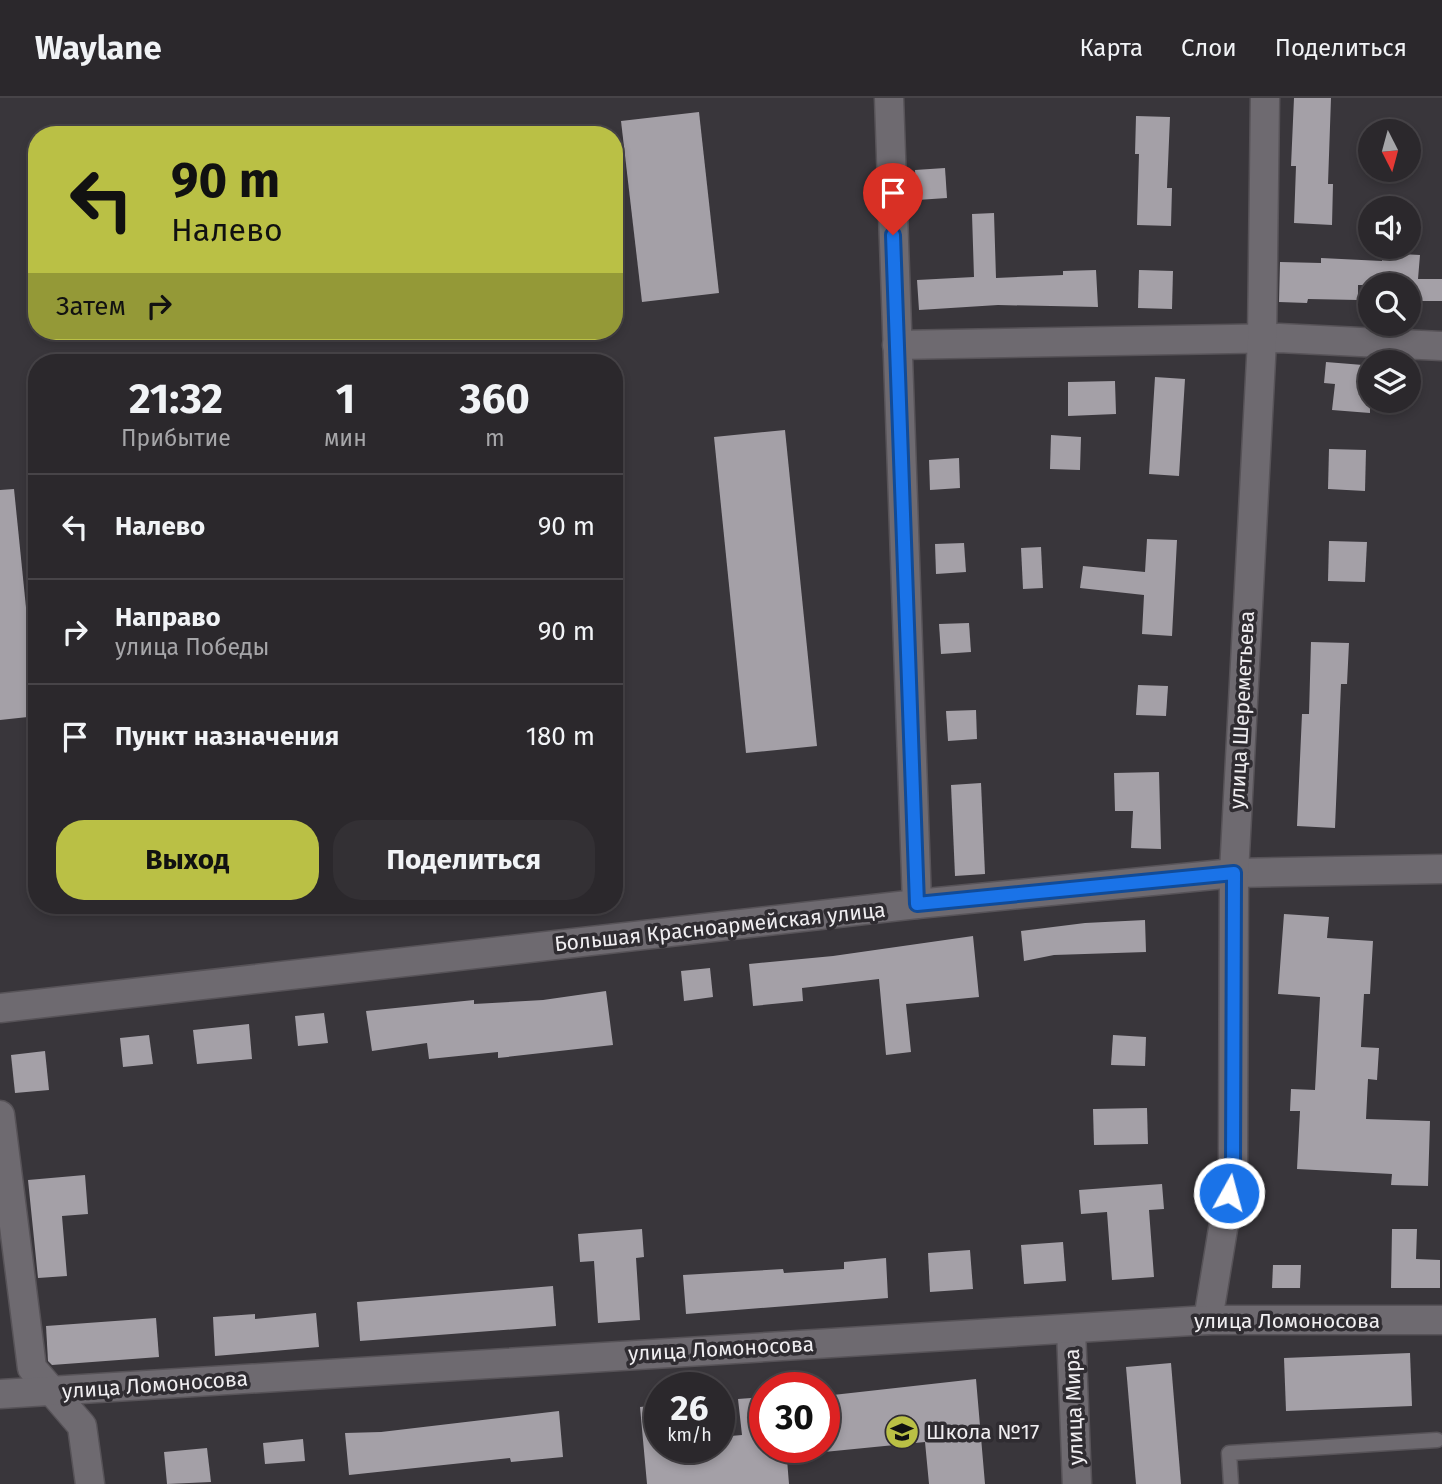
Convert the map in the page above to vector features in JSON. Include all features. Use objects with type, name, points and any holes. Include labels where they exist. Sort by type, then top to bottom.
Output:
[{"type":"street","points":[[889,98],[917,904]]},
{"type":"street","name":"улица Шереметьева","points":[[1208,1320],[1233,1168],[1234,873],[1262,340],[1265,98]]},
{"type":"street","points":[[897,345],[1279,338],[1442,346]]},
{"type":"street","name":"Большая Красноармейская улица","points":[[0,1009],[917,904],[1234,873],[1442,869]]},
{"type":"street","points":[[0,1115],[32,1368],[82,1426],[90,1484]]},
{"type":"street","name":"улица Ломоносова","points":[[0,1394],[1208,1320],[1442,1320]]},
{"type":"street","name":"улица Мира","points":[[1071,1329],[1077,1484]]},
{"type":"lane","points":[[1231,1484],[1229,1453],[1437,1440]]},
{"type":"building","points":[[1294,98],[1331,98],[1328,184],[1333,184],[1332,225],[1294,223],[1296,166],[1291,166]]},
{"type":"building","points":[[699,112],[719,293],[642,302],[621,121]]},
{"type":"building","points":[[1136,116],[1170,117],[1167,188],[1172,188],[1171,226],[1137,225],[1139,154],[1135,154]]},
{"type":"building","points":[[945,168],[947,198],[917,200],[915,170]]},
{"type":"building","points":[[994,213],[996,278],[1063,275],[1063,271],[1096,270],[1098,307],[998,305],[919,310],[917,280],[974,277],[972,214]]},
{"type":"building","points":[[1321,258],[1382,261],[1420,259],[1418,273],[1358,273],[1358,300],[1308,299],[1307,303],[1279,302],[1280,262],[1321,263]]},
{"type":"building","points":[[1139,270],[1173,271],[1172,309],[1138,308]]},
{"type":"building","points":[[1421,279],[1442,279],[1442,301],[1421,301]]},
{"type":"building","points":[[1326,362],[1358,365],[1358,412],[1332,410],[1335,384],[1324,383]]},
{"type":"building","points":[[1155,377],[1185,379],[1179,476],[1149,474]]},
{"type":"building","points":[[1115,381],[1116,414],[1068,416],[1068,382]]},
{"type":"building","points":[[785,430],[817,746],[746,753],[714,437]]},
{"type":"building","points":[[1051,435],[1081,437],[1080,470],[1050,469]]},
{"type":"building","points":[[1329,449],[1366,450],[1365,491],[1328,489]]},
{"type":"building","points":[[959,458],[960,488],[930,490],[929,460]]},
{"type":"building","points":[[14,489],[28,627],[28,717],[0,720],[0,490]]},
{"type":"building","points":[[1147,539],[1177,540],[1172,636],[1142,634],[1144,595],[1080,588],[1083,566],[1145,572]]},
{"type":"building","points":[[1329,541],[1367,542],[1365,582],[1328,581]]},
{"type":"building","points":[[964,543],[966,572],[936,574],[935,544]]},
{"type":"building","points":[[1041,547],[1043,588],[1023,589],[1021,548]]},
{"type":"building","points":[[969,623],[971,652],[941,654],[939,624]]},
{"type":"building","points":[[1311,642],[1349,643],[1347,684],[1341,684],[1335,828],[1297,826],[1302,714],[1309,714]]},
{"type":"building","points":[[1138,685],[1168,686],[1166,716],[1136,715]]},
{"type":"building","points":[[976,710],[977,739],[948,741],[946,711]]},
{"type":"building","points":[[1159,772],[1161,849],[1131,848],[1133,811],[1115,811],[1114,773]]},
{"type":"building","points":[[981,783],[985,874],[955,876],[951,785]]},
{"type":"building","points":[[1284,914],[1329,917],[1327,938],[1373,941],[1370,994],[1364,994],[1361,1047],[1379,1048],[1377,1080],[1368,1079],[1366,1119],[1430,1121],[1428,1186],[1391,1185],[1392,1174],[1297,1169],[1300,1111],[1290,1111],[1291,1089],[1315,1090],[1320,997],[1278,994]]},
{"type":"building","points":[[1145,920],[1146,952],[1054,955],[1024,961],[1021,931],[1085,923]]},
{"type":"building","points":[[973,936],[979,997],[906,1004],[911,1052],[886,1055],[879,979],[802,988],[803,1001],[753,1006],[749,964],[833,956]]},
{"type":"building","points":[[710,968],[713,997],[684,1001],[681,971]]},
{"type":"building","points":[[606,991],[613,1045],[498,1058],[498,1052],[429,1059],[427,1043],[372,1051],[366,1011],[474,1000],[474,1004],[543,1000]]},
{"type":"building","points":[[324,1013],[328,1043],[298,1046],[295,1016]]},
{"type":"building","points":[[249,1024],[252,1059],[197,1064],[193,1030]]},
{"type":"building","points":[[149,1035],[153,1064],[123,1067],[120,1038]]},
{"type":"building","points":[[1113,1035],[1146,1037],[1145,1066],[1111,1065]]},
{"type":"building","points":[[45,1051],[49,1090],[15,1093],[11,1055]]},
{"type":"building","points":[[1147,1108],[1148,1144],[1094,1145],[1093,1109]]},
{"type":"building","points":[[85,1175],[88,1214],[62,1216],[67,1276],[38,1278],[28,1180]]},
{"type":"building","points":[[1162,1184],[1164,1209],[1149,1210],[1154,1277],[1112,1280],[1107,1212],[1081,1214],[1079,1190]]},
{"type":"building","points":[[642,1229],[644,1257],[636,1258],[640,1320],[598,1323],[594,1261],[580,1262],[578,1234]]},
{"type":"building","points":[[1392,1229],[1417,1229],[1416,1259],[1440,1260],[1440,1288],[1391,1288]]},
{"type":"building","points":[[1063,1242],[1066,1281],[1024,1284],[1021,1245]]},
{"type":"building","points":[[970,1250],[973,1289],[930,1292],[928,1253]]},
{"type":"building","points":[[886,1258],[888,1298],[686,1314],[683,1275],[783,1269],[784,1273],[844,1269],[844,1262]]},
{"type":"building","points":[[1273,1265],[1301,1265],[1300,1288],[1272,1288]]},
{"type":"building","points":[[553,1286],[556,1326],[360,1341],[357,1302]]},
{"type":"building","points":[[316,1313],[319,1347],[215,1356],[213,1317],[255,1314],[255,1319]]},
{"type":"building","points":[[156,1318],[159,1357],[52,1365],[48,1361],[46,1326]]},
{"type":"building","points":[[1410,1353],[1412,1406],[1286,1411],[1284,1358]]},
{"type":"building","points":[[1171,1363],[1181,1484],[1136,1484],[1126,1367]]},
{"type":"building","points":[[976,1379],[985,1484],[929,1484],[925,1442],[840,1450],[840,1394]]},
{"type":"building","points":[[749,1398],[749,1463],[787,1463],[789,1484],[647,1484],[645,1463],[735,1463],[735,1436],[742,1435],[738,1399]]},
{"type":"building","points":[[640,1407],[644,1407],[644,1451]]},
{"type":"building","points":[[559,1411],[563,1457],[511,1462],[510,1458],[349,1475],[345,1433],[381,1432]]},
{"type":"building","points":[[303,1439],[305,1461],[265,1464],[263,1443]]},
{"type":"building","points":[[207,1448],[211,1482],[167,1484],[164,1452]]},
{"type":"place","name":"Школа №17","points":[[902,1432]]},
{"type":"route","points":[[893,235],[917,904],[1234,873],[1233,1168],[1229,1193]]}]
